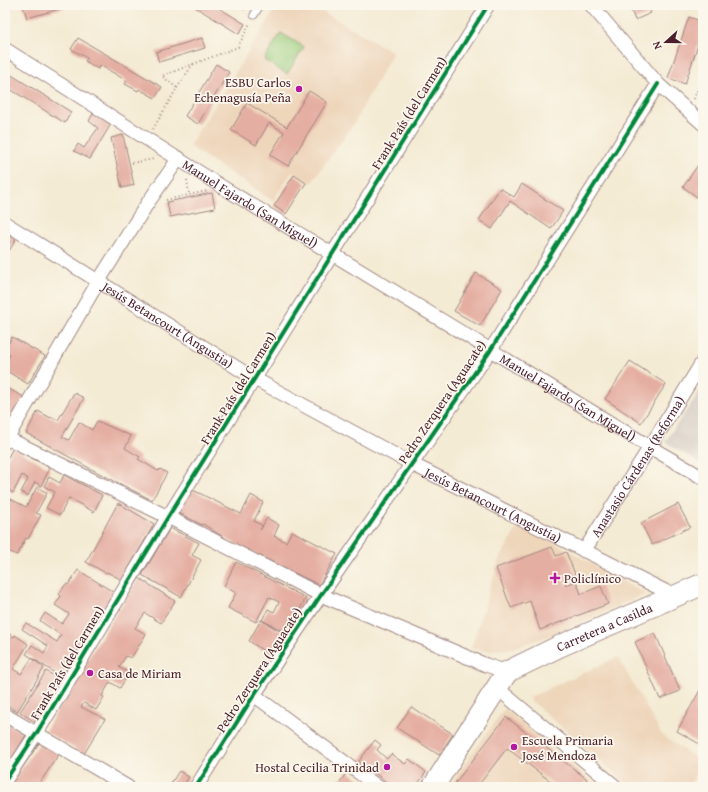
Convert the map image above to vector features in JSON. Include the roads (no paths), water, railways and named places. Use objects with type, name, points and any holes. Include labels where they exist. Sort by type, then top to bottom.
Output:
[{"type":"main road","name":"Carretera a Casilda","points":[[502,680],[560,646],[703,584]]},
{"type":"main road","points":[[433,787],[502,680]]},
{"type":"street","name":"Frank País (del Carmen)","points":[[5,781],[36,734],[168,517],[488,5]]},
{"type":"street","points":[[591,5],[658,84],[703,124]]},
{"type":"street","name":"Manuel Fajardo (San Miguel)","points":[[5,49],[224,188],[333,255],[703,478]]},
{"type":"street","name":"Pedro Zerquera (Aguacate)","points":[[196,787],[321,595],[490,351],[658,84]]},
{"type":"street","points":[[178,158],[98,282],[6,439],[168,517],[321,595],[486,665],[616,787]]},
{"type":"street","name":"Jesús Betancourt (Angustia)","points":[[5,224],[255,379],[412,464],[675,596]]},
{"type":"street","name":"Anastasio Cárdenas (Reforma)","points":[[584,551],[703,361]]},
{"type":"street","points":[[254,696],[378,787]]},
{"type":"street","points":[[5,715],[128,787]]},
{"type":"lane","points":[[254,15],[260,5]]},
{"type":"place","name":"ESBU Carlos Echenagusía Peña","points":[[299,89]]},
{"type":"place","name":"Policlínico","points":[[555,578]]},
{"type":"place","name":"Casa de Miriam","points":[[90,673]]},
{"type":"place","name":"Escuela Primaria José Mendoza","points":[[514,747]]},
{"type":"place","name":"Hostal Cecilia Trinidad","points":[[387,767]]}]
